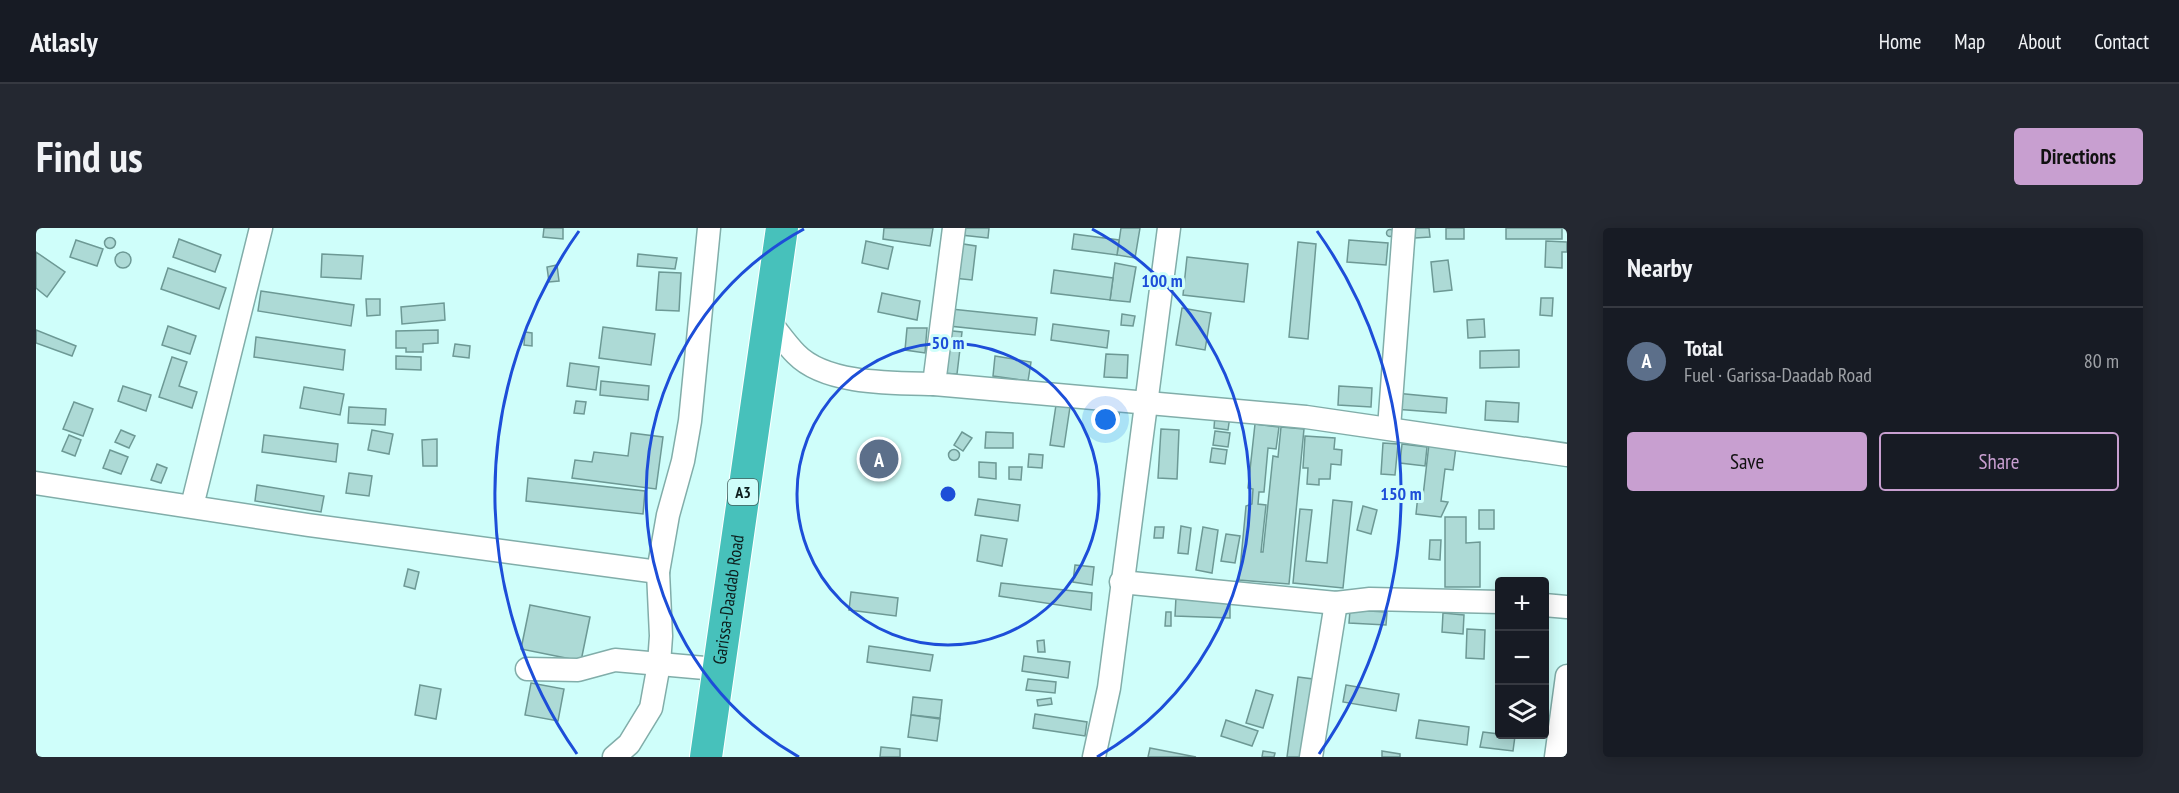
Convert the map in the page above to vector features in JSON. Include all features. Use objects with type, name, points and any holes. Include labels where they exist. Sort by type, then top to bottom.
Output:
[{"type":"highway","name":"Garissa-Daadab Road","points":[[705,757],[782,228]]},
{"type":"street","points":[[192,506],[261,228]]},
{"type":"street","points":[[614,757],[629,744],[651,708],[659,664],[661,636],[658,572],[668,515],[683,461],[690,421],[709,228]]},
{"type":"street","points":[[934,384],[954,228]]},
{"type":"street","points":[[1094,757],[1109,688],[1121,582],[1169,228]]},
{"type":"street","points":[[1389,428],[1404,228]]},
{"type":"street","points":[[769,321],[797,356],[822,370],[857,380],[934,384],[1306,417],[1567,454]]},
{"type":"street","points":[[36,483],[658,572]]},
{"type":"street","points":[[1121,582],[1336,603],[1370,599],[1495,602]]},
{"type":"street","points":[[1311,757],[1336,603]]},
{"type":"street","points":[[1549,605],[1567,607]]},
{"type":"street","points":[[527,669],[578,670],[615,660],[716,669]]},
{"type":"street","points":[[1556,757],[1567,676]]},
{"type":"building","points":[[544,228],[563,228],[563,239],[543,237]]},
{"type":"building","points":[[884,228],[933,228],[930,246],[883,239]]},
{"type":"building","points":[[962,228],[989,228],[988,238],[961,235]]},
{"type":"building","points":[[1121,228],[1140,228],[1135,258],[1117,255]]},
{"type":"building","points":[[1415,228],[1429,228],[1430,237],[1415,238]]},
{"type":"building","points":[[1446,228],[1464,228],[1464,239],[1446,239]]},
{"type":"building","points":[[1506,228],[1562,228],[1562,239],[1506,239]]},
{"type":"building","points":[[1390,230],[1393,233],[1390,236],[1387,233]]},
{"type":"building","points":[[1074,234],[1119,240],[1117,255],[1072,249]]},
{"type":"building","points":[[110,237],[116,243],[110,249],[104,243]]},
{"type":"building","points":[[179,239],[221,255],[215,272],[173,257]]},
{"type":"building","points":[[76,240],[103,249],[97,266],[70,257]]},
{"type":"building","points":[[1349,240],[1388,243],[1386,265],[1347,262]]},
{"type":"building","points":[[866,241],[893,247],[888,269],[862,263]]},
{"type":"building","points":[[1546,241],[1567,242],[1567,252],[1562,252],[1562,268],[1545,267]]},
{"type":"building","points":[[1298,242],[1316,244],[1308,339],[1289,337]]},
{"type":"building","points":[[957,243],[976,246],[972,280],[953,278]]},
{"type":"building","points":[[36,252],[65,272],[47,297],[36,288]]},
{"type":"building","points":[[123,252],[131,260],[123,268],[115,260]]},
{"type":"building","points":[[322,254],[363,256],[361,279],[321,277]]},
{"type":"building","points":[[638,254],[677,258],[675,269],[637,266]]},
{"type":"building","points":[[1187,257],[1248,264],[1244,302],[1183,295]]},
{"type":"building","points":[[1448,260],[1452,290],[1434,292],[1431,262]]},
{"type":"building","points":[[1115,263],[1136,267],[1130,302],[1110,300]]},
{"type":"building","points":[[557,265],[559,281],[549,282],[547,267]]},
{"type":"building","points":[[168,268],[226,288],[219,309],[161,289]]},
{"type":"building","points":[[1054,270],[1113,278],[1110,300],[1051,293]]},
{"type":"building","points":[[659,272],[681,273],[679,311],[656,310]]},
{"type":"building","points":[[261,291],[354,305],[351,326],[258,311]]},
{"type":"building","points":[[882,293],[920,301],[917,320],[878,312]]},
{"type":"building","points":[[1541,298],[1553,298],[1552,316],[1540,315]]},
{"type":"building","points":[[366,299],[380,299],[380,315],[367,316]]},
{"type":"building","points":[[444,303],[445,320],[402,324],[401,307]]},
{"type":"building","points":[[1182,308],[1211,313],[1205,350],[1176,345]]},
{"type":"building","points":[[951,309],[1037,318],[1035,335],[949,326]]},
{"type":"building","points":[[1122,314],[1135,316],[1133,326],[1121,325]]},
{"type":"building","points":[[1484,319],[1485,337],[1468,338],[1467,320]]},
{"type":"building","points":[[1053,324],[1109,331],[1107,348],[1051,340]]},
{"type":"building","points":[[168,326],[196,336],[190,354],[162,345]]},
{"type":"building","points":[[603,327],[655,334],[651,365],[599,358]]},
{"type":"building","points":[[907,328],[927,328],[925,353],[905,350]]},
{"type":"building","points":[[36,330],[76,346],[72,356],[36,343]]},
{"type":"building","points":[[438,330],[438,343],[423,344],[423,352],[406,352],[406,348],[396,348],[396,331]]},
{"type":"building","points":[[943,330],[962,332],[957,374],[939,373]]},
{"type":"building","points":[[525,332],[532,333],[532,346],[524,345]]},
{"type":"building","points":[[256,337],[345,350],[343,370],[254,357]]},
{"type":"building","points":[[455,344],[470,346],[469,358],[453,356]]},
{"type":"building","points":[[1519,350],[1519,367],[1480,368],[1480,351]]},
{"type":"building","points":[[1106,354],[1128,355],[1127,378],[1104,377]]},
{"type":"building","points":[[396,356],[421,357],[421,370],[396,369]]},
{"type":"building","points":[[995,356],[1031,362],[1028,381],[993,376]]},
{"type":"building","points":[[172,357],[187,362],[179,386],[197,392],[192,408],[159,397]]},
{"type":"building","points":[[570,363],[599,367],[596,390],[567,386]]},
{"type":"building","points":[[601,381],[649,386],[648,400],[600,395]]},
{"type":"building","points":[[123,386],[151,395],[146,411],[118,401]]},
{"type":"building","points":[[1339,386],[1372,388],[1371,407],[1338,405]]},
{"type":"building","points":[[304,387],[344,394],[340,415],[300,408]]},
{"type":"building","points":[[1395,393],[1447,398],[1446,413],[1394,409]]},
{"type":"building","points":[[576,401],[586,402],[584,414],[574,413]]},
{"type":"building","points":[[1486,401],[1519,403],[1518,422],[1485,420]]},
{"type":"building","points":[[74,402],[93,409],[83,436],[63,429]]},
{"type":"building","points":[[1056,405],[1070,407],[1064,447],[1050,445]]},
{"type":"building","points":[[1097,406],[1120,410],[1116,428],[1094,425]]},
{"type":"building","points":[[349,407],[386,409],[385,425],[348,423]]},
{"type":"building","points":[[1215,415],[1230,416],[1228,430],[1214,428]]},
{"type":"building","points":[[1255,424],[1279,427],[1276,449],[1268,448],[1264,492],[1259,492],[1258,504],[1266,505],[1261,552],[1263,552],[1273,456],[1278,457],[1281,427],[1304,429],[1289,584],[1239,580],[1246,506],[1252,504],[1253,489],[1248,488]]},
{"type":"building","points":[[1161,429],[1179,430],[1177,479],[1158,478]]},
{"type":"building","points":[[121,430],[135,436],[129,448],[115,442]]},
{"type":"building","points":[[372,430],[393,434],[389,454],[368,450]]},
{"type":"building","points":[[1215,431],[1230,433],[1228,447],[1213,445]]},
{"type":"building","points":[[962,432],[972,438],[963,451],[954,445]]},
{"type":"building","points":[[986,432],[1013,433],[1013,448],[985,448]]},
{"type":"building","points":[[631,433],[663,437],[656,489],[572,478],[575,460],[592,462],[594,452],[628,456]]},
{"type":"building","points":[[69,435],[81,440],[75,456],[62,451]]},
{"type":"building","points":[[264,435],[338,444],[336,462],[262,452]]},
{"type":"building","points":[[1305,436],[1335,438],[1334,449],[1342,450],[1341,465],[1331,464],[1330,479],[1319,479],[1319,485],[1307,484],[1308,468],[1303,468]]},
{"type":"building","points":[[437,439],[437,466],[423,466],[422,440]]},
{"type":"building","points":[[1383,443],[1398,444],[1395,475],[1381,474]]},
{"type":"building","points":[[1402,444],[1427,447],[1425,466],[1400,463]]},
{"type":"building","points":[[1429,444],[1456,447],[1453,470],[1445,469],[1441,501],[1448,502],[1441,517],[1416,514],[1418,495],[1423,496]]},
{"type":"building","points":[[1212,448],[1227,450],[1225,464],[1210,462]]},
{"type":"building","points":[[110,450],[128,457],[121,474],[103,468]]},
{"type":"building","points":[[954,450],[958,451],[958,459],[954,460],[950,459],[949,455],[950,451]]},
{"type":"building","points":[[1029,454],[1043,455],[1042,468],[1028,467]]},
{"type":"building","points":[[979,462],[996,463],[996,479],[979,477]]},
{"type":"building","points":[[157,464],[167,468],[161,483],[151,480]]},
{"type":"building","points":[[1009,467],[1022,467],[1021,480],[1009,479]]},
{"type":"building","points":[[349,473],[372,476],[369,496],[346,493]]},
{"type":"building","points":[[528,478],[645,491],[643,514],[526,501]]},
{"type":"building","points":[[257,485],[324,496],[321,512],[255,501]]},
{"type":"building","points":[[978,499],[1020,505],[1018,521],[975,515]]},
{"type":"building","points":[[1333,500],[1352,502],[1343,588],[1293,583],[1300,509],[1312,510],[1306,561],[1327,563]]},
{"type":"building","points":[[1363,506],[1377,510],[1371,534],[1357,530]]},
{"type":"building","points":[[1479,510],[1494,510],[1494,529],[1479,529]]},
{"type":"building","points":[[1445,517],[1466,517],[1466,543],[1480,542],[1480,587],[1445,587]]},
{"type":"building","points":[[1181,526],[1191,528],[1188,554],[1178,553]]},
{"type":"building","points":[[1155,527],[1164,527],[1163,538],[1154,538]]},
{"type":"building","points":[[1203,527],[1218,530],[1212,573],[1196,570]]},
{"type":"building","points":[[1226,534],[1240,536],[1235,563],[1221,561]]},
{"type":"building","points":[[981,535],[1007,539],[1002,566],[977,561]]},
{"type":"building","points":[[1430,540],[1441,540],[1440,560],[1429,559]]},
{"type":"building","points":[[1075,565],[1094,567],[1092,585],[1073,582]]},
{"type":"building","points":[[408,569],[419,572],[415,589],[404,586]]},
{"type":"building","points":[[1001,583],[1092,593],[1091,610],[999,596]]},
{"type":"building","points":[[851,592],[898,598],[896,616],[849,610]]},
{"type":"building","points":[[1176,597],[1230,598],[1230,618],[1175,616]]},
{"type":"building","points":[[530,605],[590,617],[581,661],[521,649]]},
{"type":"building","points":[[1350,610],[1387,612],[1386,625],[1349,623]]},
{"type":"building","points":[[1166,612],[1171,612],[1171,626],[1165,626]]},
{"type":"building","points":[[1443,613],[1464,615],[1463,634],[1442,632]]},
{"type":"building","points":[[1467,629],[1485,630],[1484,659],[1466,658]]},
{"type":"building","points":[[1044,640],[1045,652],[1038,652],[1037,641]]},
{"type":"building","points":[[869,646],[933,655],[930,671],[867,662]]},
{"type":"building","points":[[1024,656],[1070,662],[1068,678],[1022,671]]},
{"type":"building","points":[[1298,677],[1313,679],[1302,757],[1287,757]]},
{"type":"building","points":[[1028,679],[1056,682],[1055,693],[1026,690]]},
{"type":"building","points":[[531,683],[564,689],[558,721],[525,715]]},
{"type":"building","points":[[420,685],[441,689],[436,719],[415,715]]},
{"type":"building","points":[[1346,685],[1399,694],[1396,711],[1343,702]]},
{"type":"building","points":[[1256,690],[1273,695],[1263,728],[1246,723]]},
{"type":"building","points":[[913,697],[942,700],[940,718],[911,715]]},
{"type":"building","points":[[1051,698],[1052,704],[1038,706],[1037,700]]},
{"type":"building","points":[[1035,714],[1087,722],[1085,736],[1033,728]]},
{"type":"building","points":[[911,715],[940,719],[937,741],[908,737]]},
{"type":"building","points":[[1226,720],[1258,731],[1252,746],[1221,736]]},
{"type":"building","points":[[1419,720],[1469,727],[1467,745],[1416,738]]},
{"type":"building","points":[[1483,732],[1495,734],[1495,739],[1515,739],[1513,751],[1480,747]]},
{"type":"building","points":[[881,747],[900,749],[900,757],[880,757]]},
{"type":"building","points":[[1150,748],[1196,757],[1148,757]]},
{"type":"building","points":[[1263,751],[1275,753],[1274,757],[1262,757]]},
{"type":"building","points":[[1382,751],[1400,754],[1400,757],[1382,757]]},
{"type":"place","name":"Total","points":[[879,459]]}]
